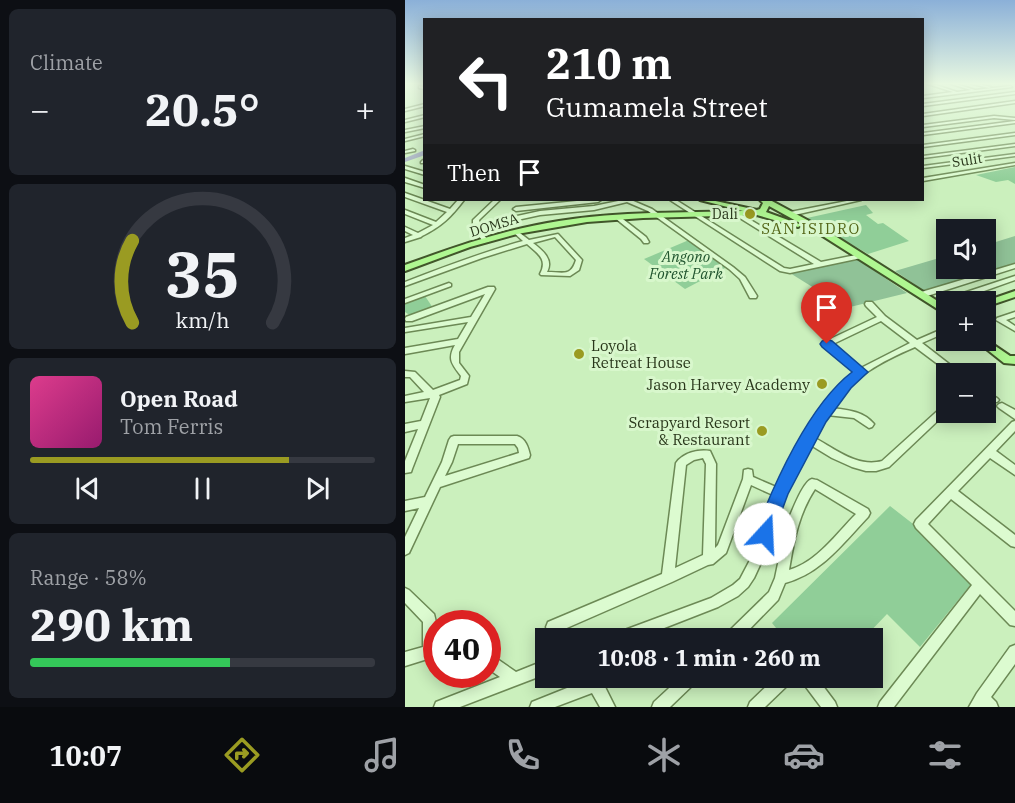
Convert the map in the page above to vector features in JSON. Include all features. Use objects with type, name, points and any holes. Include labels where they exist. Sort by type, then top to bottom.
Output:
[{"type":"main road","points":[[713,201],[761,213]]},
{"type":"main road","points":[[722,201],[837,241]]},
{"type":"main road","points":[[761,213],[765,201],[837,241],[936,305]]},
{"type":"main road","name":"DOMSA","points":[[405,268],[519,231],[567,222],[657,215],[761,213]]},
{"type":"main road","points":[[919,293],[914,295],[936,311]]},
{"type":"main road","points":[[996,300],[1015,294]]},
{"type":"main road","points":[[996,346],[1015,359]]},
{"type":"main road","points":[[995,351],[1008,360],[1015,359]]},
{"type":"street","points":[[405,121],[423,116]]},
{"type":"street","points":[[924,126],[994,117],[1015,121]]},
{"type":"street","points":[[924,134],[1015,121]]},
{"type":"street","points":[[405,131],[423,127]]},
{"type":"street","points":[[924,146],[1015,134]]},
{"type":"street","points":[[405,140],[423,136]]},
{"type":"street","points":[[413,138],[422,144]]},
{"type":"street","points":[[924,159],[1015,144]]},
{"type":"street","points":[[989,148],[1005,156]]},
{"type":"street","points":[[405,152],[413,150]]},
{"type":"street","points":[[924,167],[1015,155]]},
{"type":"street","points":[[924,160],[940,171]]},
{"type":"street","name":"Sulit","points":[[924,180],[1015,164]]},
{"type":"street","points":[[405,167],[423,173]]},
{"type":"street","points":[[405,180],[423,186]]},
{"type":"street","points":[[405,195],[451,212]]},
{"type":"street","points":[[405,240],[419,236],[438,225],[460,201]]},
{"type":"street","points":[[486,241],[476,227],[475,220],[496,201]]},
{"type":"street","points":[[508,219],[508,214],[516,209],[537,201]]},
{"type":"street","points":[[516,209],[567,201]]},
{"type":"street","points":[[476,227],[540,213],[594,208],[623,201]]},
{"type":"street","points":[[630,201],[646,207],[731,268],[743,278],[753,296]]},
{"type":"street","points":[[675,201],[782,270],[790,271],[861,256]]},
{"type":"street","points":[[790,214],[853,201]]},
{"type":"street","points":[[405,212],[438,225]]},
{"type":"street","points":[[737,214],[821,265]]},
{"type":"street","points":[[617,217],[645,238],[646,242]]},
{"type":"street","points":[[405,230],[419,236]]},
{"type":"street","points":[[405,284],[528,241],[556,236],[576,256],[579,265],[570,274],[543,274],[547,267],[546,261],[528,241],[519,231]]},
{"type":"street","points":[[919,293],[1015,266]]},
{"type":"street","points":[[977,291],[1015,278]]},
{"type":"street","points":[[405,301],[449,285]]},
{"type":"street","points":[[405,399],[433,394],[464,381],[465,376],[454,358],[462,341],[475,319],[491,289],[407,317],[406,329],[475,319]]},
{"type":"street","points":[[869,304],[882,318],[943,363]]},
{"type":"street","points":[[1015,314],[1000,320],[1015,329]]},
{"type":"street","points":[[861,372],[827,344],[882,318]]},
{"type":"street","points":[[648,628],[714,603],[743,584],[752,568],[779,492],[825,411],[846,384],[861,372],[936,334]]},
{"type":"street","points":[[405,351],[462,341]]},
{"type":"street","points":[[405,374],[412,374],[435,397],[407,469],[405,469]]},
{"type":"street","points":[[1002,406],[1015,414]]},
{"type":"street","points":[[825,411],[856,415],[869,423]]},
{"type":"street","points":[[809,439],[860,466],[880,467],[936,417]]},
{"type":"street","points":[[405,428],[425,424]]},
{"type":"street","points":[[1015,425],[920,524],[1015,620]]},
{"type":"street","points":[[405,549],[438,483],[454,440],[517,440],[523,446],[525,455],[438,483]]},
{"type":"street","points":[[989,452],[1015,471]]},
{"type":"street","points":[[668,578],[681,463],[688,456],[695,454],[706,454],[711,464],[709,560]]},
{"type":"street","points":[[553,627],[709,560],[722,549],[748,476],[779,492]]},
{"type":"street","points":[[743,628],[769,603],[781,578],[791,527],[813,483],[864,513],[811,566],[794,576],[781,578]]},
{"type":"street","points":[[952,493],[1015,542]]},
{"type":"street","points":[[405,506],[428,501]]},
{"type":"street","points":[[771,516],[791,527]]},
{"type":"street","points":[[885,707],[979,585]]},
{"type":"street","points":[[405,594],[410,607],[423,615]]},
{"type":"street","points":[[983,704],[1015,652]]},
{"type":"street","points":[[405,659],[423,653]]},
{"type":"street","points":[[501,669],[514,679]]},
{"type":"street","points":[[441,707],[535,671]]},
{"type":"street","points":[[537,707],[585,688]]},
{"type":"street","points":[[597,688],[607,707]]},
{"type":"street","points":[[659,707],[679,688]]},
{"type":"street","points":[[755,707],[775,688]]},
{"type":"street","points":[[816,688],[830,707]]},
{"type":"green space","points":[[1015,167],[1015,184],[1008,180],[996,182],[976,175]]},
{"type":"green space","points":[[866,205],[873,213],[866,215],[878,224],[883,223],[909,241],[868,254],[807,218]]},
{"type":"green space","points":[[1015,236],[1015,264],[996,270],[996,242]]},
{"type":"green space","name":"Angono Forest Park","points":[[689,240],[727,267],[685,289],[644,259]]},
{"type":"green space","points":[[857,259],[907,293],[846,308],[790,273]]},
{"type":"green space","points":[[936,259],[936,279],[967,279],[926,292],[895,271]]},
{"type":"green space","points":[[425,296],[433,308],[411,316],[405,312],[405,304]]},
{"type":"green space","points":[[890,506],[917,527],[972,583],[920,647],[887,614],[874,628],[776,628],[772,623]]},
{"type":"waterway","points":[[405,160],[423,153]]},
{"type":"place","name":"Dali","points":[[750,214]]},
{"type":"place","name":"Loyola Retreat House","points":[[579,354]]},
{"type":"place","name":"Jason Harvey Academy","points":[[822,384]]},
{"type":"place","name":"Scrapyard Resort & Restaurant","points":[[762,431]]},
{"type":"district","name":"SAN ISIDRO","points":[[811,228]]},
{"type":"route","points":[[765,534],[779,492],[820,418],[846,384],[861,372],[827,344]]}]
